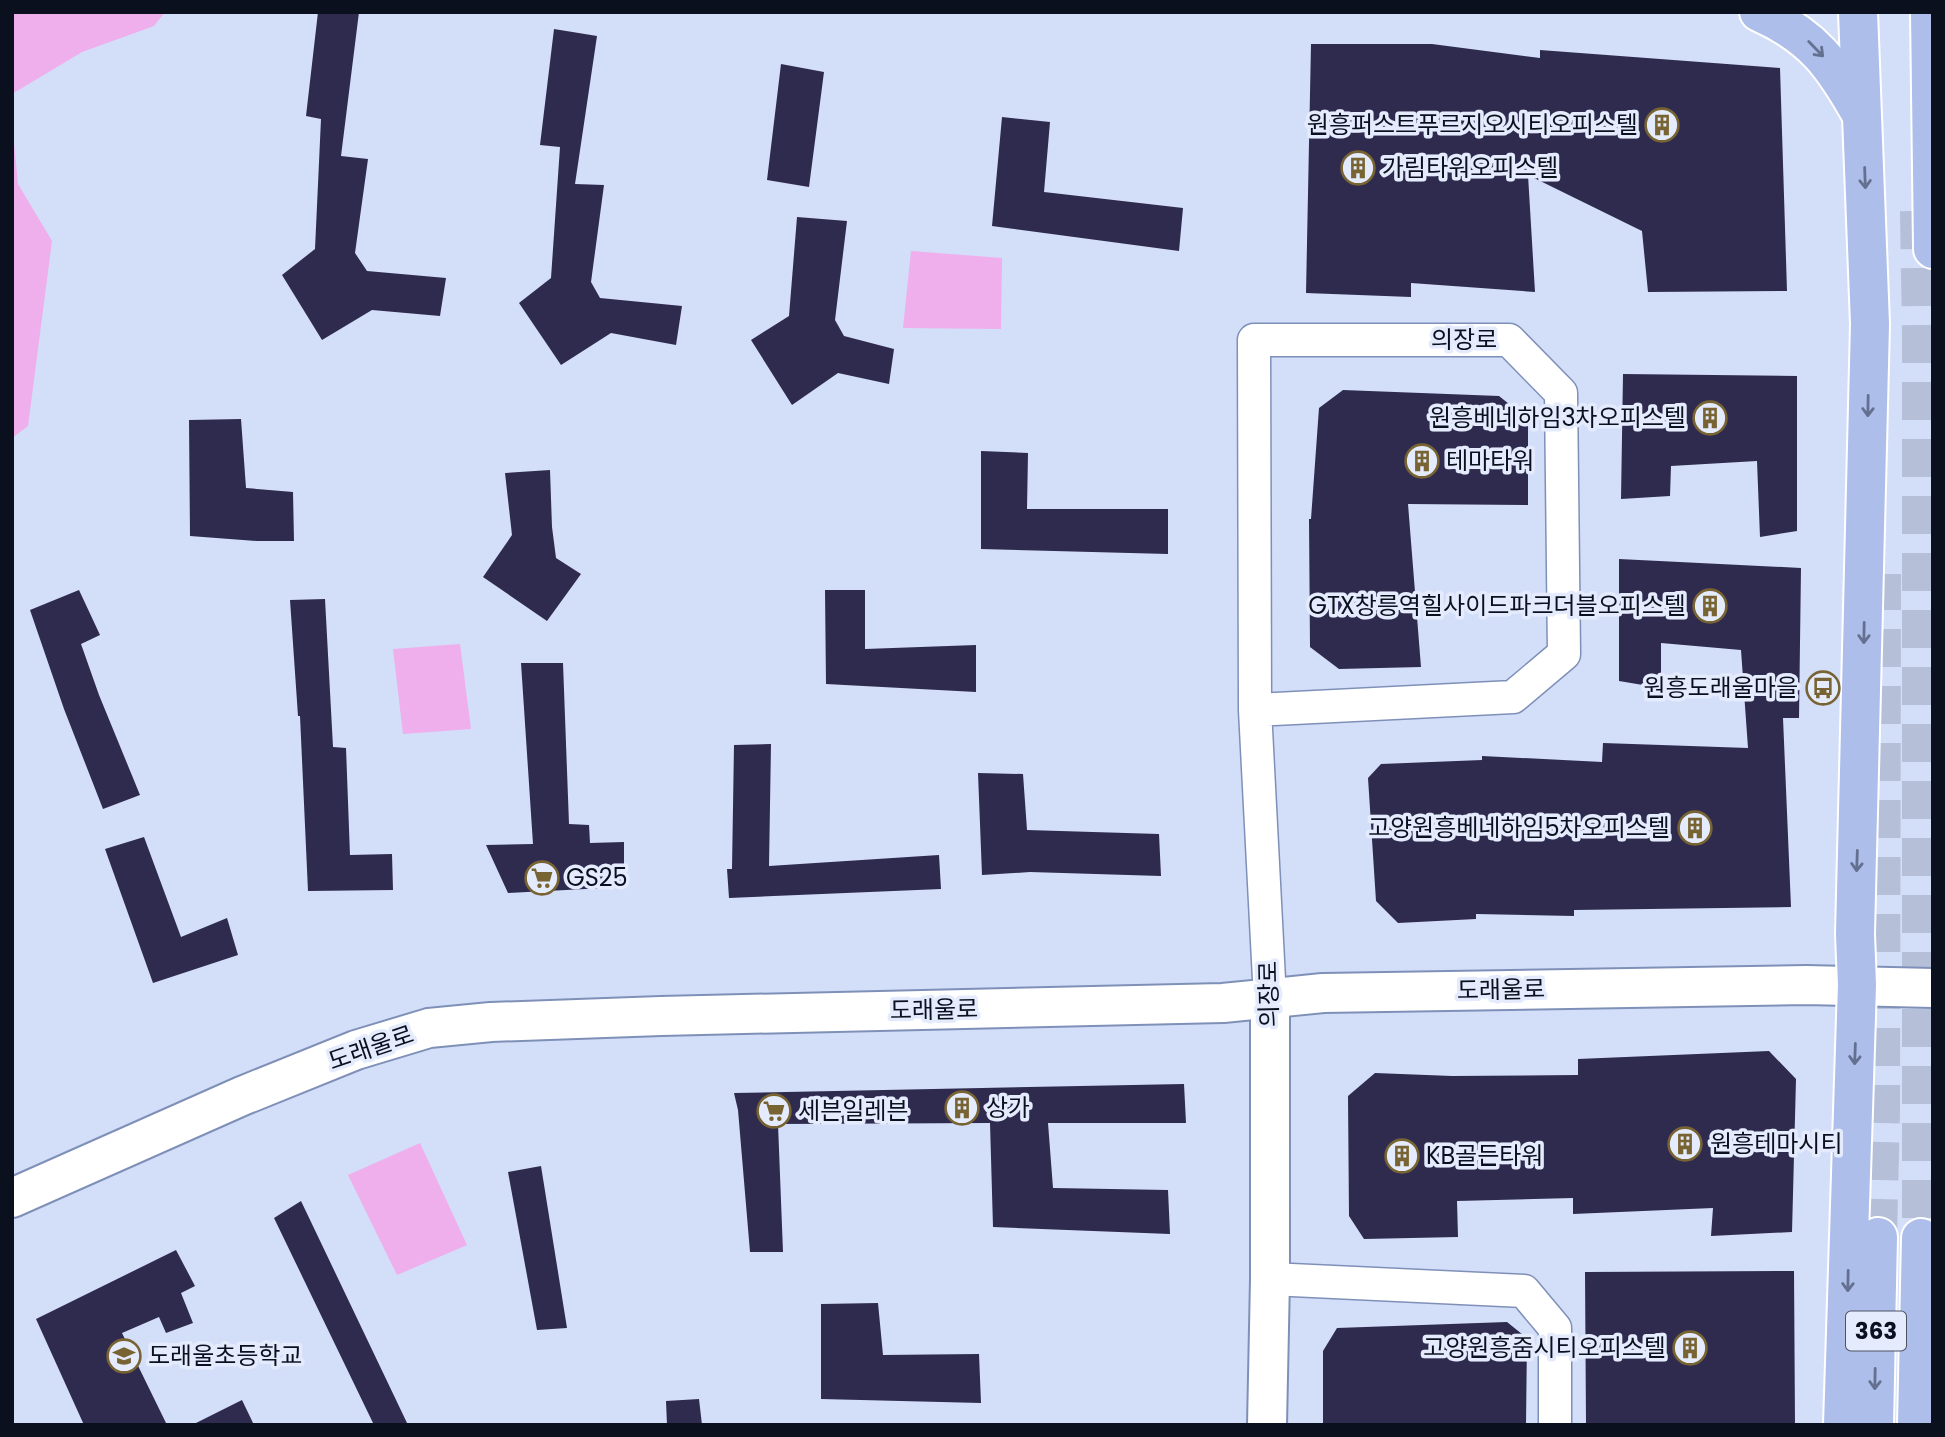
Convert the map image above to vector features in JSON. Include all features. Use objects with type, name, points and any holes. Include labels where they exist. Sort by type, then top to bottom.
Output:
[{"type":"main road","points":[[1759,12],[1794,30],[1817,49],[1843,81],[1863,118]]},
{"type":"main road","points":[[1843,1425],[1873,986],[1855,934],[1870,324],[1858,12]]},
{"type":"main road","points":[[1930,12],[1933,249]]},
{"type":"main road","name":"도래울로","points":[[12,1198],[356,1050],[429,1028],[661,1016],[1223,1003],[1337,993],[1873,986],[1933,988]]},
{"type":"main road","name":"의장로","points":[[1268,1425],[1270,999]]},
{"type":"main road","name":"363","points":[[1874,1425],[1878,1237]]},
{"type":"main road","name":"363","points":[[1917,1425],[1921,1238]]},
{"type":"street","name":"의장로","points":[[1255,710],[1513,697],[1564,654],[1561,393],[1509,340],[1254,340],[1255,710],[1270,999]]},
{"type":"street","points":[[1270,1279],[1524,1291],[1555,1328],[1555,1425]]},
{"type":"shaded area","points":[[12,12],[165,12],[154,26],[82,52],[12,94]]},
{"type":"shaded area","points":[[12,122],[18,184],[52,241],[28,426],[12,438]]},
{"type":"shaded area","points":[[911,251],[1002,258],[1001,329],[903,328]]},
{"type":"shaded area","points":[[460,644],[471,729],[403,734],[393,649]]},
{"type":"shaded area","points":[[420,1143],[467,1245],[397,1275],[348,1175]]},
{"type":"building","points":[[318,12],[359,12],[341,156],[368,159],[355,253],[367,271],[446,278],[440,316],[372,310],[322,340],[282,275],[315,249],[321,119],[306,116]]},
{"type":"building","points":[[554,29],[597,36],[575,184],[604,185],[591,282],[600,298],[682,306],[676,345],[611,333],[561,365],[519,303],[551,278],[560,147],[540,145]]},
{"type":"building","points":[[1311,44],[1432,44],[1540,58],[1540,50],[1780,68],[1787,291],[1648,292],[1642,231],[1528,175],[1535,292],[1411,283],[1411,297],[1306,293]]},
{"type":"building","points":[[781,64],[824,72],[809,187],[767,180]]},
{"type":"building","points":[[1002,117],[1050,122],[1044,192],[1183,208],[1179,251],[992,226]]},
{"type":"building","points":[[797,217],[847,221],[835,320],[844,336],[894,349],[889,384],[838,373],[792,405],[751,340],[789,316]]},
{"type":"building","name":"원흥베네하임3차오피스텔","points":[[1623,374],[1797,376],[1797,531],[1760,537],[1757,461],[1671,466],[1670,496],[1621,499]]},
{"type":"building","points":[[1343,390],[1499,396],[1528,419],[1528,505],[1408,504],[1421,667],[1339,669],[1310,647],[1309,519],[1319,408]]},
{"type":"building","points":[[241,419],[246,488],[293,492],[294,541],[190,536],[189,420]]},
{"type":"building","points":[[981,451],[1028,453],[1027,509],[1168,509],[1168,554],[981,549]]},
{"type":"building","points":[[550,470],[556,558],[581,574],[547,621],[483,577],[512,535],[505,473]]},
{"type":"building","points":[[1619,559],[1801,568],[1799,718],[1783,718],[1791,907],[1574,910],[1574,916],[1476,914],[1476,919],[1398,923],[1376,901],[1368,778],[1381,764],[1482,760],[1482,756],[1602,762],[1603,743],[1748,748],[1741,650],[1661,643],[1661,688],[1619,681]]},
{"type":"building","points":[[79,590],[100,635],[81,644],[140,795],[103,809],[64,709],[30,610]]},
{"type":"building","points":[[825,590],[865,590],[865,649],[976,645],[976,692],[826,684]]},
{"type":"building","points":[[325,599],[333,747],[346,748],[350,855],[392,854],[393,890],[308,891],[300,716],[290,600]]},
{"type":"building","points":[[521,663],[563,663],[569,824],[589,825],[590,843],[624,842],[624,887],[508,893],[486,845],[533,844]]},
{"type":"building","points":[[771,744],[769,866],[939,855],[941,889],[729,898],[727,869],[732,869],[734,745]]},
{"type":"building","points":[[978,773],[1023,774],[1027,830],[1159,834],[1161,876],[1030,872],[982,875]]},
{"type":"building","points":[[144,837],[181,937],[227,918],[238,955],[153,983],[105,849]]},
{"type":"building","points":[[1769,1051],[1796,1079],[1792,1232],[1711,1236],[1713,1208],[1573,1214],[1573,1198],[1457,1201],[1458,1237],[1364,1239],[1349,1216],[1348,1096],[1375,1073],[1452,1076],[1578,1075],[1578,1059]]},
{"type":"building","points":[[1184,1084],[1186,1123],[1048,1123],[1053,1188],[1168,1190],[1170,1234],[993,1227],[990,1123],[778,1124],[783,1252],[750,1252],[738,1110],[734,1093]]},
{"type":"building","points":[[541,1166],[567,1328],[537,1330],[508,1172]]},
{"type":"building","points":[[301,1201],[408,1425],[374,1425],[274,1218]]},
{"type":"building","points":[[176,1250],[195,1286],[181,1293],[193,1323],[166,1333],[159,1317],[122,1333],[167,1425],[84,1425],[36,1319]]},
{"type":"building","name":"고양원흥줌시티오피스텔","points":[[1794,1271],[1795,1425],[1586,1425],[1585,1272]]},
{"type":"building","points":[[878,1303],[883,1355],[979,1354],[981,1403],[821,1399],[821,1304]]},
{"type":"building","points":[[1507,1322],[1527,1338],[1526,1425],[1323,1425],[1323,1351],[1337,1328]]},
{"type":"building","points":[[699,1399],[702,1425],[667,1425],[666,1401]]},
{"type":"building","points":[[242,1400],[254,1425],[192,1425]]},
{"type":"tunnel","points":[[1919,211],[1921,1238]]},
{"type":"tunnel","points":[[1878,1237],[1881,1110],[1882,574]]},
{"type":"place","name":"원흥퍼스트푸르지오시티오피스텔","points":[[1662,125]]},
{"type":"place","name":"가림타워오피스텔","points":[[1358,168]]},
{"type":"place","name":"원흥베네하임3차오피스텔","points":[[1710,418]]},
{"type":"place","name":"테마타워","points":[[1422,461]]},
{"type":"place","name":"GTX창릉역힐사이드파크더블오피스텔","points":[[1710,606]]},
{"type":"place","name":"원흥도래울마을","points":[[1823,688]]},
{"type":"place","name":"고양원흥베네하임5차오피스텔","points":[[1695,828]]},
{"type":"place","name":"GS25","points":[[542,878]]},
{"type":"place","name":"상가","points":[[962,1108]]},
{"type":"place","name":"세븐일레븐","points":[[774,1111]]},
{"type":"place","name":"원흥테마시티","points":[[1685,1144]]},
{"type":"place","name":"KB골든타워","points":[[1402,1156]]},
{"type":"place","name":"고양원흥줌시티오피스텔","points":[[1690,1348]]},
{"type":"place","name":"도래울초등학교","points":[[124,1356]]}]
